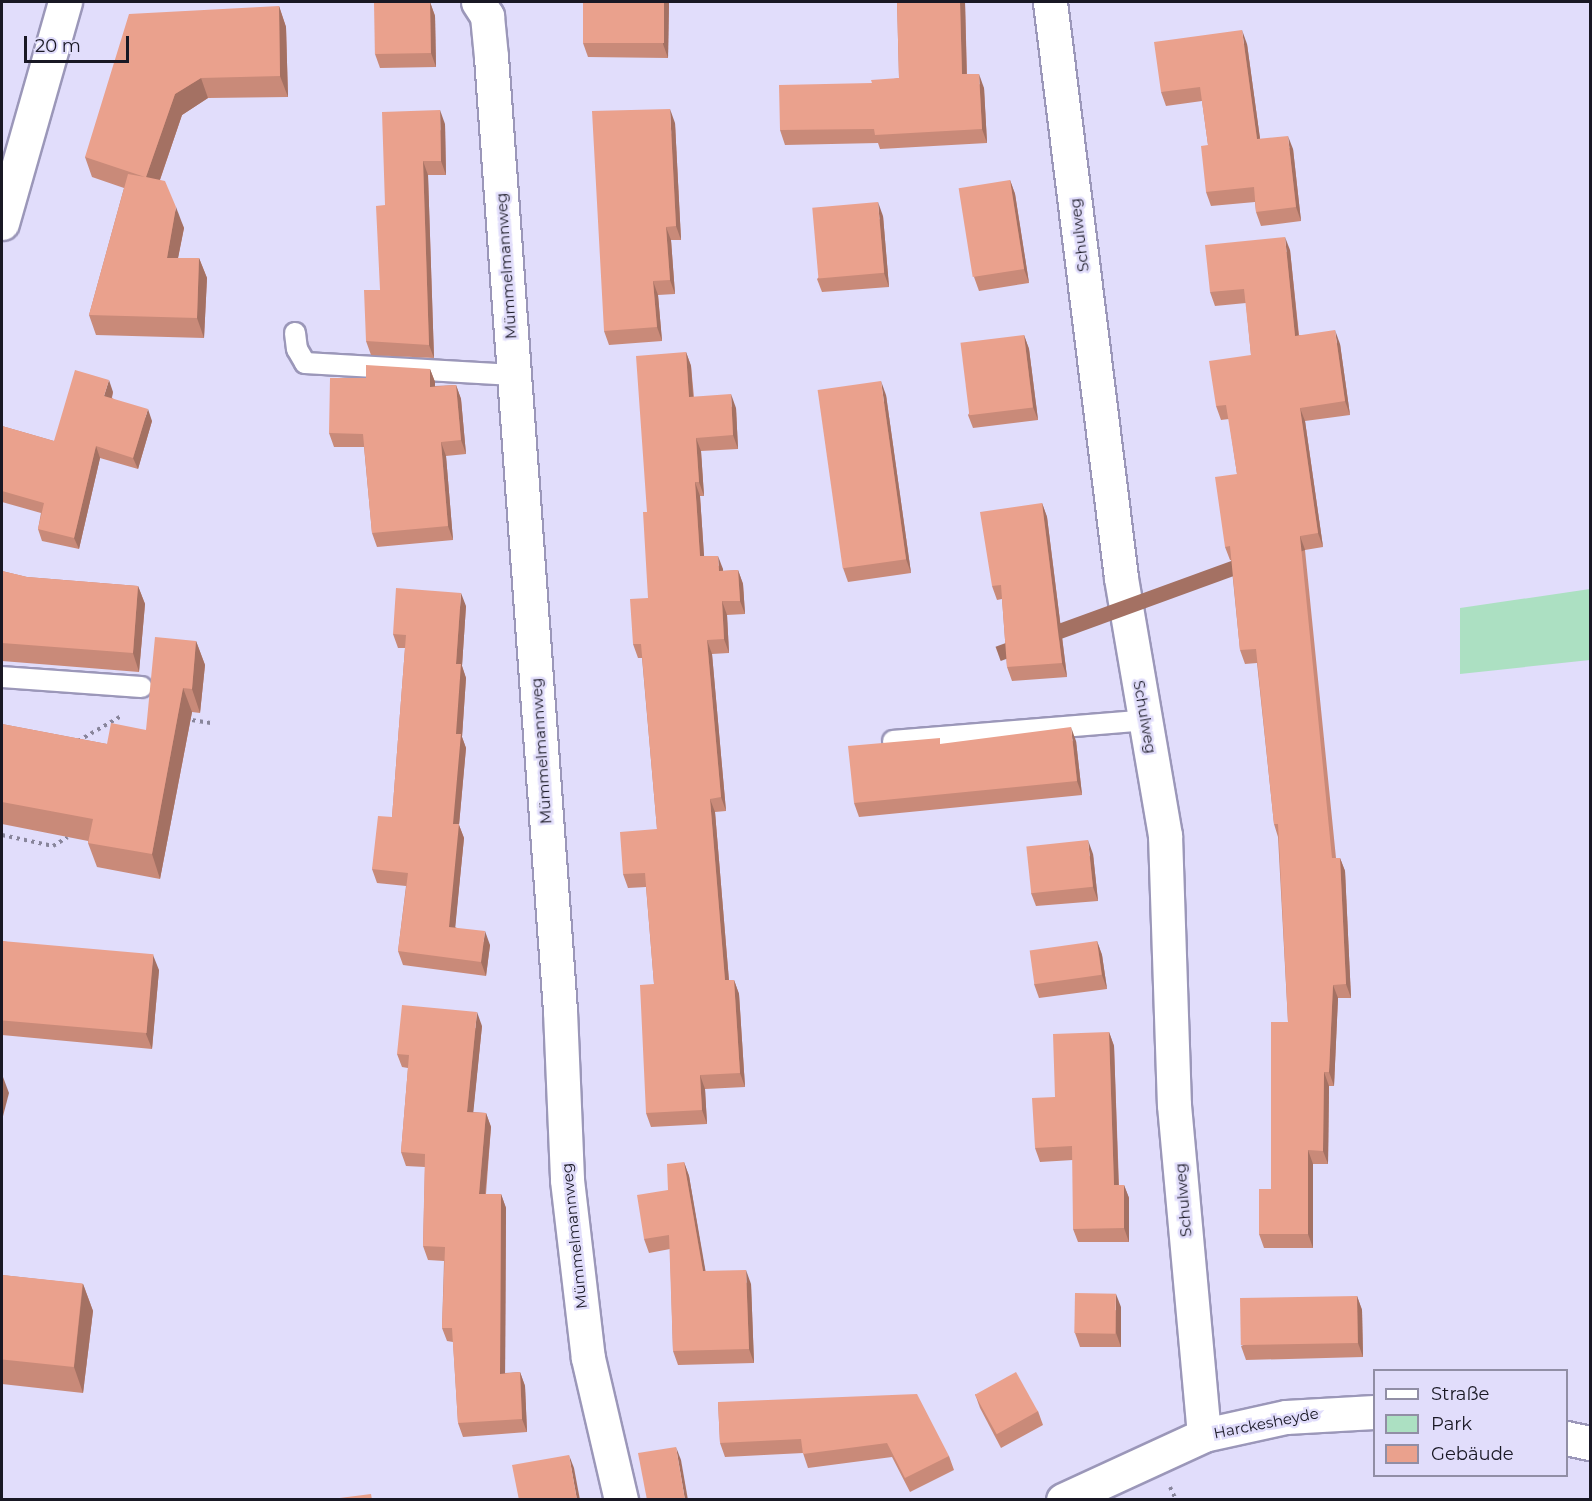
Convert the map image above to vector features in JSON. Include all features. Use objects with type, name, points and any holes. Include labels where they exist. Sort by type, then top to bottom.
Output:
[{"type":"street","points":[[2,224],[65,2]]},
{"type":"street","name":"Mümmelmannweg","points":[[478,2],[487,16],[491,57],[560,1011],[567,1180],[588,1358],[621,1500]]},
{"type":"street","name":"Schulweg","points":[[1050,2],[1121,578],[1165,836],[1174,1105],[1204,1435]]},
{"type":"street","name":"Harckesheyde","points":[[1063,1500],[1204,1435],[1286,1417],[1373,1412]]},
{"type":"street","points":[[1568,1438],[1590,1443]]},
{"type":"lane","points":[[295,333],[297,349],[305,363],[514,375]]},
{"type":"lane","points":[[2,677],[142,687]]},
{"type":"lane","points":[[893,741],[1146,720]]},
{"type":"path","points":[[68,739],[80,741],[132,710]]},
{"type":"path","points":[[177,717],[211,723]]},
{"type":"path","points":[[2,835],[53,846],[68,837]]},
{"type":"green space","points":[[1590,589],[1590,660],[1460,674],[1460,608]]},
{"type":"building","points":[[430,2],[431,53],[375,54],[374,3]]},
{"type":"building","points":[[583,2],[664,2],[664,43],[583,43]]},
{"type":"building","points":[[897,2],[960,2],[962,74],[979,74],[982,129],[875,135],[874,129],[780,130],[779,85],[872,83],[871,80],[899,78]]},
{"type":"building","points":[[279,6],[280,76],[201,78],[175,94],[146,177],[165,181],[176,207],[167,258],[199,258],[197,318],[89,315],[128,174],[145,177],[85,157],[129,14]]},
{"type":"building","points":[[1242,30],[1257,139],[1288,136],[1296,207],[1256,212],[1254,187],[1206,192],[1201,146],[1208,145],[1200,87],[1161,92],[1154,42]]},
{"type":"building","points":[[670,109],[676,226],[666,227],[670,280],[653,281],[657,327],[604,331],[592,111]]},
{"type":"building","points":[[440,110],[441,161],[423,161],[429,345],[366,341],[364,290],[380,290],[376,206],[385,205],[382,112]]},
{"type":"building","points":[[1010,180],[1024,269],[973,277],[959,188]]},
{"type":"building","points":[[878,202],[884,273],[818,278],[812,208]]},
{"type":"building","points":[[1285,237],[1295,336],[1335,330],[1345,401],[1300,408],[1318,533],[1300,536],[1332,858],[1340,858],[1346,984],[1333,985],[1329,1072],[1324,1072],[1323,1151],[1308,1150],[1308,1234],[1259,1234],[1259,1189],[1271,1189],[1271,1022],[1288,1022],[1278,824],[1274,824],[1256,649],[1240,650],[1230,546],[1225,547],[1215,477],[1237,474],[1226,405],[1216,406],[1209,361],[1251,355],[1244,289],[1210,292],[1205,245]]},
{"type":"building","points":[[1024,335],[1033,407],[969,415],[960,343]]},
{"type":"building","points":[[686,352],[689,397],[731,394],[733,435],[696,438],[699,482],[695,482],[700,556],[718,556],[719,571],[738,570],[740,601],[722,601],[724,639],[707,640],[721,797],[710,799],[725,980],[734,980],[740,1073],[700,1075],[702,1110],[646,1113],[640,985],[654,984],[645,873],[623,874],[620,832],[657,829],[641,644],[633,644],[630,599],[648,598],[643,512],[647,512],[636,356]]},
{"type":"building","points":[[366,365],[430,369],[430,387],[456,385],[461,440],[441,442],[448,526],[372,533],[363,434],[329,433],[330,378],[366,378]]},
{"type":"building","points":[[75,370],[109,380],[104,396],[148,409],[133,458],[96,446],[74,538],[38,529],[44,503],[2,491],[2,426],[54,441]]},
{"type":"building","points":[[881,381],[906,559],[843,568],[818,390]]},
{"type":"building","points":[[1042,503],[1062,663],[1007,667],[1001,585],[992,586],[980,512]]},
{"type":"building","points":[[2,571],[27,577],[138,586],[133,653],[2,643]]},
{"type":"building","points":[[396,588],[461,593],[456,664],[461,664],[456,734],[461,734],[453,824],[459,824],[449,927],[485,931],[481,962],[398,951],[408,873],[372,869],[378,816],[392,817],[406,635],[393,634]]},
{"type":"building","points":[[155,637],[196,641],[192,689],[183,688],[152,854],[88,843],[93,819],[2,802],[2,724],[107,744],[111,723],[146,730]]},
{"type":"building","points":[[1071,727],[1077,781],[854,803],[848,746],[940,738],[940,744]]},
{"type":"building","points":[[1088,840],[1093,887],[1031,893],[1026,846]]},
{"type":"building","points":[[2,941],[153,954],[147,1033],[2,1020]]},
{"type":"building","points":[[1097,941],[1102,975],[1034,984],[1030,950]]},
{"type":"building","points":[[402,1005],[477,1012],[467,1112],[486,1113],[479,1194],[501,1194],[500,1374],[520,1372],[522,1419],[458,1423],[452,1328],[442,1328],[445,1247],[423,1246],[425,1154],[401,1152],[409,1055],[397,1054]]},
{"type":"building","points":[[1109,1032],[1114,1185],[1124,1185],[1124,1228],[1073,1229],[1072,1146],[1035,1148],[1032,1098],[1055,1097],[1053,1034]]},
{"type":"building","points":[[684,1162],[703,1271],[746,1270],[749,1349],[673,1351],[669,1235],[644,1239],[637,1195],[668,1190],[667,1164]]},
{"type":"building","points":[[2,1275],[83,1283],[74,1367],[2,1359]]},
{"type":"building","points":[[1075,1293],[1116,1294],[1115,1334],[1074,1333]]},
{"type":"building","points":[[1357,1296],[1358,1343],[1241,1345],[1240,1298]]},
{"type":"building","points":[[1016,1372],[1038,1411],[997,1434],[975,1395]]},
{"type":"building","points":[[917,1394],[949,1456],[905,1478],[887,1443],[803,1454],[801,1439],[720,1443],[718,1402]]},
{"type":"building","points":[[676,1447],[685,1500],[647,1500],[638,1453]]},
{"type":"building","points":[[569,1455],[577,1500],[519,1500],[512,1465]]},
{"type":"building","points":[[371,1494],[372,1500],[324,1500]]}]
